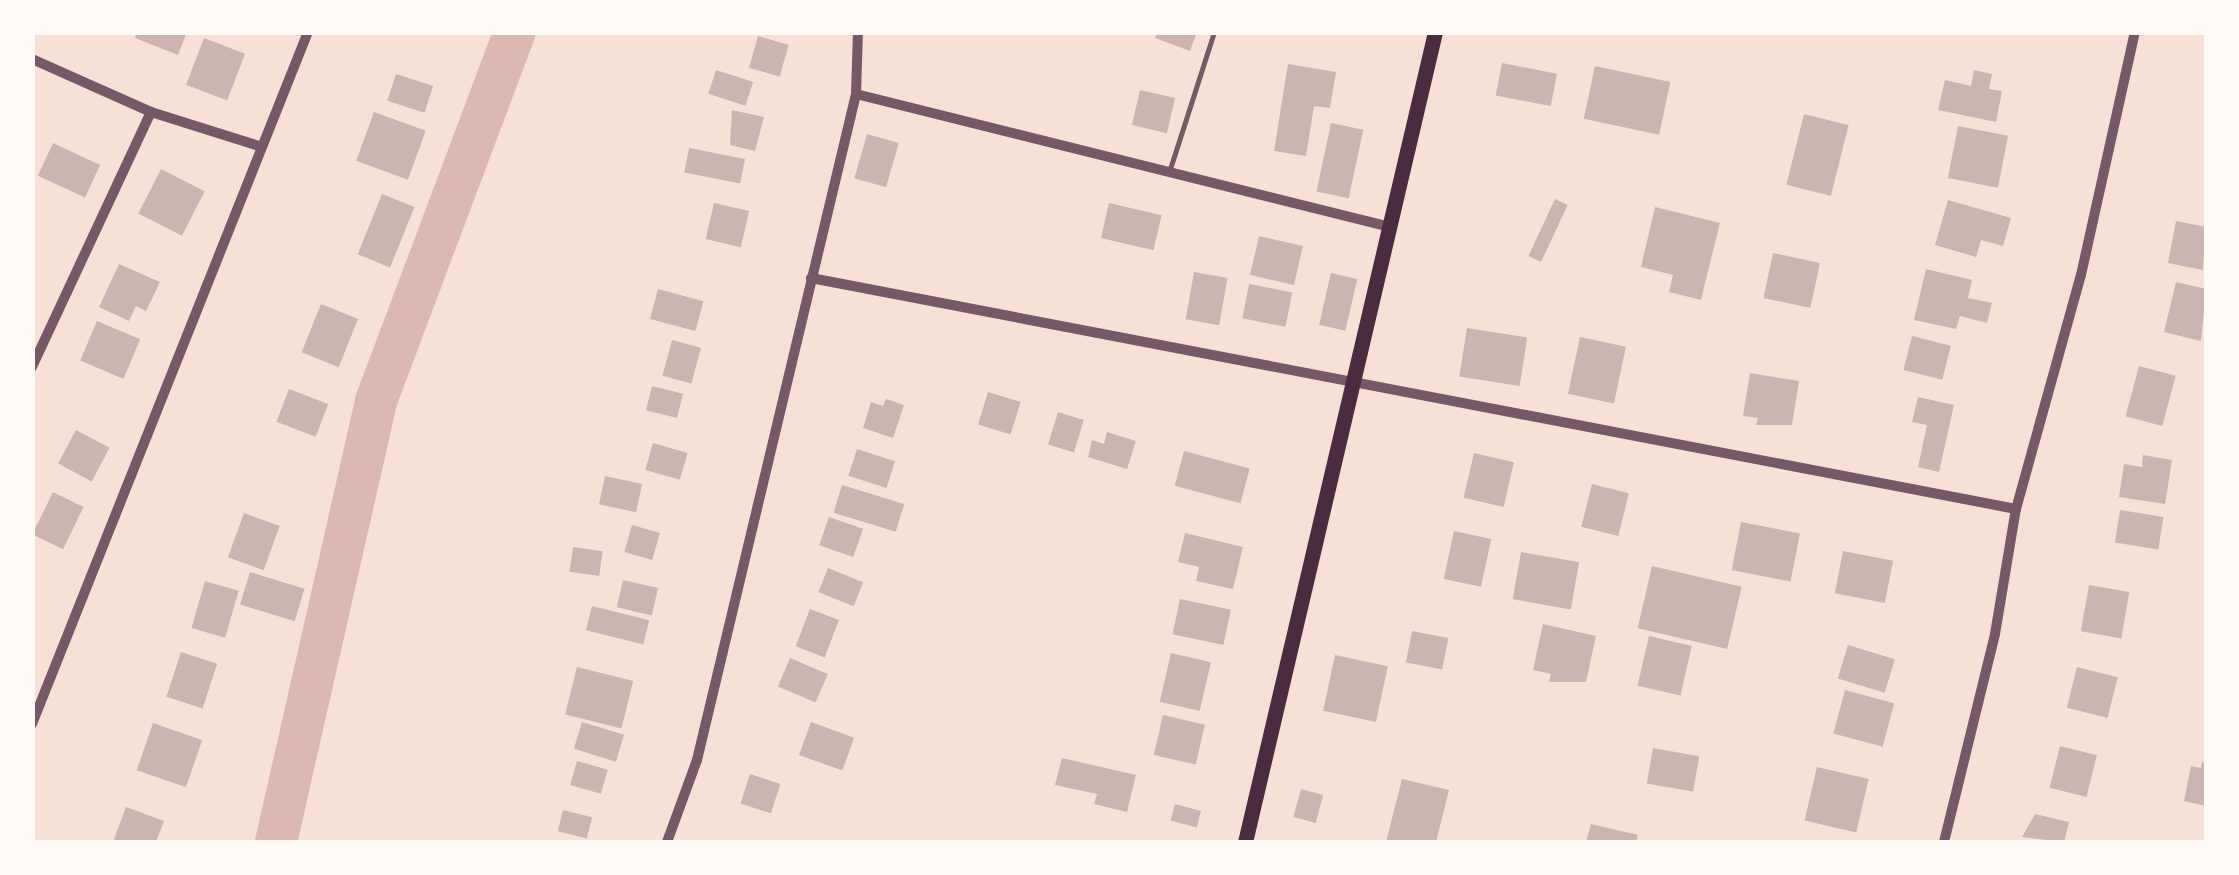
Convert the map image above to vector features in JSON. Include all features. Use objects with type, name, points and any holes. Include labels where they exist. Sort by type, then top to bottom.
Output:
[{"type":"main road","points":[[1245,842],[1435,32]]},
{"type":"street","points":[[32,724],[308,32]]},
{"type":"street","points":[[667,842],[698,760],[856,94],[858,32]]},
{"type":"street","points":[[1944,842],[1996,634],[2016,509],[2081,275],[2135,32]]},
{"type":"street","points":[[32,59],[151,112],[262,147]]},
{"type":"street","points":[[856,94],[1390,227]]},
{"type":"street","points":[[32,367],[151,112]]},
{"type":"street","points":[[812,278],[1352,386],[2016,509]]},
{"type":"lane","points":[[1169,172],[1214,32]]},
{"type":"building","points":[[137,32],[187,32],[178,55],[135,38]]},
{"type":"building","points":[[1157,32],[1197,32],[1190,51],[1155,38]]},
{"type":"building","points":[[758,36],[789,45],[780,77],[749,68]]},
{"type":"building","points":[[204,38],[245,54],[227,100],[186,85]]},
{"type":"building","points":[[1502,63],[1557,74],[1551,106],[1496,95]]},
{"type":"building","points":[[1288,64],[1336,72],[1330,108],[1314,106],[1306,156],[1274,151]]},
{"type":"building","points":[[1595,66],[1670,82],[1659,135],[1584,119]]},
{"type":"building","points":[[716,70],[753,82],[745,106],[708,94]]},
{"type":"building","points":[[1974,70],[1992,74],[1989,89],[2002,91],[1996,122],[1938,110],[1945,80],[1971,86]]},
{"type":"building","points":[[396,74],[433,86],[424,113],[387,101]]},
{"type":"building","points":[[1140,90],[1175,98],[1167,133],[1132,125]]},
{"type":"building","points":[[732,110],[764,117],[755,151],[730,145]]},
{"type":"building","points":[[374,112],[426,131],[408,180],[356,161]]},
{"type":"building","points":[[1804,114],[1849,125],[1831,196],[1786,185]]},
{"type":"building","points":[[1331,123],[1363,130],[1349,198],[1316,191]]},
{"type":"building","points":[[1958,126],[2008,136],[1998,188],[1948,178]]},
{"type":"building","points":[[867,134],[899,143],[886,187],[854,178]]},
{"type":"building","points":[[53,143],[100,165],[85,198],[38,176]]},
{"type":"building","points":[[689,148],[745,159],[740,183],[684,173]]},
{"type":"building","points":[[161,169],[205,191],[182,236],[138,214]]},
{"type":"building","points":[[382,194],[414,207],[390,267],[358,254]]},
{"type":"building","points":[[1555,199],[1568,205],[1541,262],[1528,256]]},
{"type":"building","points":[[1948,200],[2011,218],[2003,246],[1981,240],[1976,257],[1935,245]]},
{"type":"building","points":[[714,203],[749,211],[741,247],[706,239]]},
{"type":"building","points":[[1109,203],[1162,215],[1154,250],[1101,238]]},
{"type":"building","points":[[1655,207],[1720,223],[1701,300],[1669,292],[1673,275],[1641,267]]},
{"type":"building","points":[[2176,221],[2206,227],[2203,270],[2168,263]]},
{"type":"building","points":[[1259,236],[1303,246],[1294,285],[1250,275]]},
{"type":"building","points":[[1773,253],[1820,263],[1810,308],[1763,298]]},
{"type":"building","points":[[119,264],[160,282],[146,311],[136,306],[129,321],[99,307]]},
{"type":"building","points":[[1926,269],[1972,280],[1968,298],[1992,303],[1987,323],[1960,316],[1956,329],[1914,320]]},
{"type":"building","points":[[1194,272],[1227,278],[1219,325],[1186,319]]},
{"type":"building","points":[[1331,273],[1357,279],[1345,331],[1319,325]]},
{"type":"building","points":[[2176,282],[2206,289],[2201,341],[2164,332]]},
{"type":"building","points":[[1249,284],[1292,292],[1286,327],[1242,318]]},
{"type":"building","points":[[658,289],[703,301],[695,331],[650,319]]},
{"type":"building","points":[[321,304],[358,319],[339,367],[302,352]]},
{"type":"building","points":[[97,321],[140,339],[123,379],[80,361]]},
{"type":"building","points":[[1467,328],[1527,338],[1520,386],[1459,376]]},
{"type":"building","points":[[1912,336],[1951,346],[1942,380],[1904,370]]},
{"type":"building","points":[[1580,337],[1626,347],[1614,404],[1568,394]]},
{"type":"building","points":[[672,340],[701,348],[691,384],[662,376]]},
{"type":"building","points":[[2139,366],[2176,376],[2162,426],[2126,416]]},
{"type":"building","points":[[1750,373],[1799,381],[1792,425],[1756,425],[1758,418],[1743,416]]},
{"type":"building","points":[[652,386],[683,394],[677,418],[646,410]]},
{"type":"building","points":[[289,389],[328,404],[316,437],[276,422]]},
{"type":"building","points":[[988,392],[1021,402],[1011,434],[978,425]]},
{"type":"building","points":[[1918,397],[1954,405],[1939,472],[1918,467],[1927,425],[1912,422]]},
{"type":"building","points":[[886,399],[904,405],[893,438],[863,428],[871,402],[883,406]]},
{"type":"building","points":[[1058,412],[1084,420],[1074,452],[1048,445]]},
{"type":"building","points":[[76,430],[110,448],[92,481],[58,464]]},
{"type":"building","points":[[1107,432],[1136,441],[1127,469],[1088,457],[1092,440],[1104,444]]},
{"type":"building","points":[[653,443],[688,453],[680,480],[645,470]]},
{"type":"building","points":[[857,449],[895,461],[886,488],[848,476]]},
{"type":"building","points":[[1184,451],[1250,469],[1240,503],[1175,486]]},
{"type":"building","points":[[1474,453],[1514,462],[1504,507],[1464,498]]},
{"type":"building","points":[[2143,455],[2172,460],[2165,504],[2119,497],[2124,464],[2142,467]]},
{"type":"building","points":[[605,476],[642,484],[636,512],[599,504]]},
{"type":"building","points":[[1592,484],[1629,493],[1618,536],[1581,527]]},
{"type":"building","points":[[842,485],[904,504],[896,532],[834,513]]},
{"type":"building","points":[[53,492],[84,507],[63,549],[32,534]]},
{"type":"building","points":[[2120,510],[2163,517],[2158,549],[2115,543]]},
{"type":"building","points":[[244,513],[280,526],[264,570],[228,557]]},
{"type":"building","points":[[829,517],[863,529],[853,557],[819,545]]},
{"type":"building","points":[[1741,522],[1800,533],[1791,582],[1732,570]]},
{"type":"building","points":[[632,525],[660,533],[652,560],[624,552]]},
{"type":"building","points":[[1454,531],[1491,539],[1481,587],[1444,579]]},
{"type":"building","points":[[1185,533],[1243,547],[1233,589],[1196,581],[1199,567],[1178,562]]},
{"type":"building","points":[[573,547],[603,551],[599,576],[570,572]]},
{"type":"building","points":[[1843,551],[1893,561],[1885,603],[1835,593]]},
{"type":"building","points":[[1521,552],[1579,562],[1571,610],[1513,599]]},
{"type":"building","points":[[1652,566],[1742,587],[1727,649],[1638,628]]},
{"type":"building","points":[[828,568],[863,582],[853,606],[818,592]]},
{"type":"building","points":[[250,572],[305,589],[295,621],[240,605]]},
{"type":"building","points":[[623,580],[658,588],[652,615],[617,607]]},
{"type":"building","points":[[205,581],[239,591],[225,638],[191,628]]},
{"type":"building","points":[[2089,585],[2129,592],[2121,638],[2081,631]]},
{"type":"building","points":[[1180,599],[1231,610],[1223,645],[1173,634]]},
{"type":"building","points":[[592,606],[649,620],[643,645],[586,630]]},
{"type":"building","points":[[810,609],[839,620],[825,657],[796,646]]},
{"type":"building","points":[[1543,624],[1596,636],[1586,682],[1549,682],[1551,674],[1533,670]]},
{"type":"building","points":[[1412,631],[1448,638],[1442,669],[1406,662]]},
{"type":"building","points":[[1649,636],[1692,646],[1680,696],[1638,686]]},
{"type":"building","points":[[1848,645],[1895,659],[1885,693],[1838,678]]},
{"type":"building","points":[[181,652],[217,664],[203,708],[166,697]]},
{"type":"building","points":[[1171,653],[1211,662],[1200,711],[1160,702]]},
{"type":"building","points":[[1335,655],[1388,666],[1376,722],[1323,711]]},
{"type":"building","points":[[790,658],[828,674],[816,703],[778,687]]},
{"type":"building","points":[[577,667],[633,681],[621,729],[565,715]]},
{"type":"building","points":[[2077,667],[2118,677],[2108,718],[2067,708]]},
{"type":"building","points":[[1845,690],[1894,703],[1883,747],[1833,733]]},
{"type":"building","points":[[1163,715],[1205,725],[1196,765],[1154,755]]},
{"type":"building","points":[[582,722],[624,735],[616,762],[574,749]]},
{"type":"building","points":[[811,722],[854,738],[842,771],[799,755]]},
{"type":"building","points":[[153,723],[202,740],[186,787],[137,770]]},
{"type":"building","points":[[2060,746],[2097,755],[2086,797],[2050,788]]},
{"type":"building","points":[[1653,748],[1699,756],[1693,792],[1647,783]]},
{"type":"building","points":[[1062,758],[1136,775],[1127,812],[1094,804],[1097,794],[1055,785]]},
{"type":"building","points":[[577,761],[608,770],[601,794],[570,785]]},
{"type":"building","points":[[2202,762],[2206,763],[2206,806],[2184,801],[2191,766],[2201,768]]},
{"type":"building","points":[[1817,767],[1869,779],[1856,833],[1805,821]]},
{"type":"building","points":[[750,774],[780,784],[771,813],[740,803]]},
{"type":"building","points":[[1402,779],[1449,790],[1436,842],[1386,842]]},
{"type":"building","points":[[1301,789],[1323,795],[1316,823],[1293,817]]},
{"type":"building","points":[[1175,804],[1201,811],[1197,827],[1171,820]]},
{"type":"building","points":[[126,807],[164,821],[156,842],[113,842]]},
{"type":"building","points":[[563,810],[592,817],[587,839],[558,831]]},
{"type":"building","points":[[2035,814],[2069,822],[2064,842],[2022,837]]},
{"type":"building","points":[[1591,824],[1638,835],[1636,842],[1586,842]]},
{"type":"waterway","points":[[276,842],[376,401],[515,32]]}]
